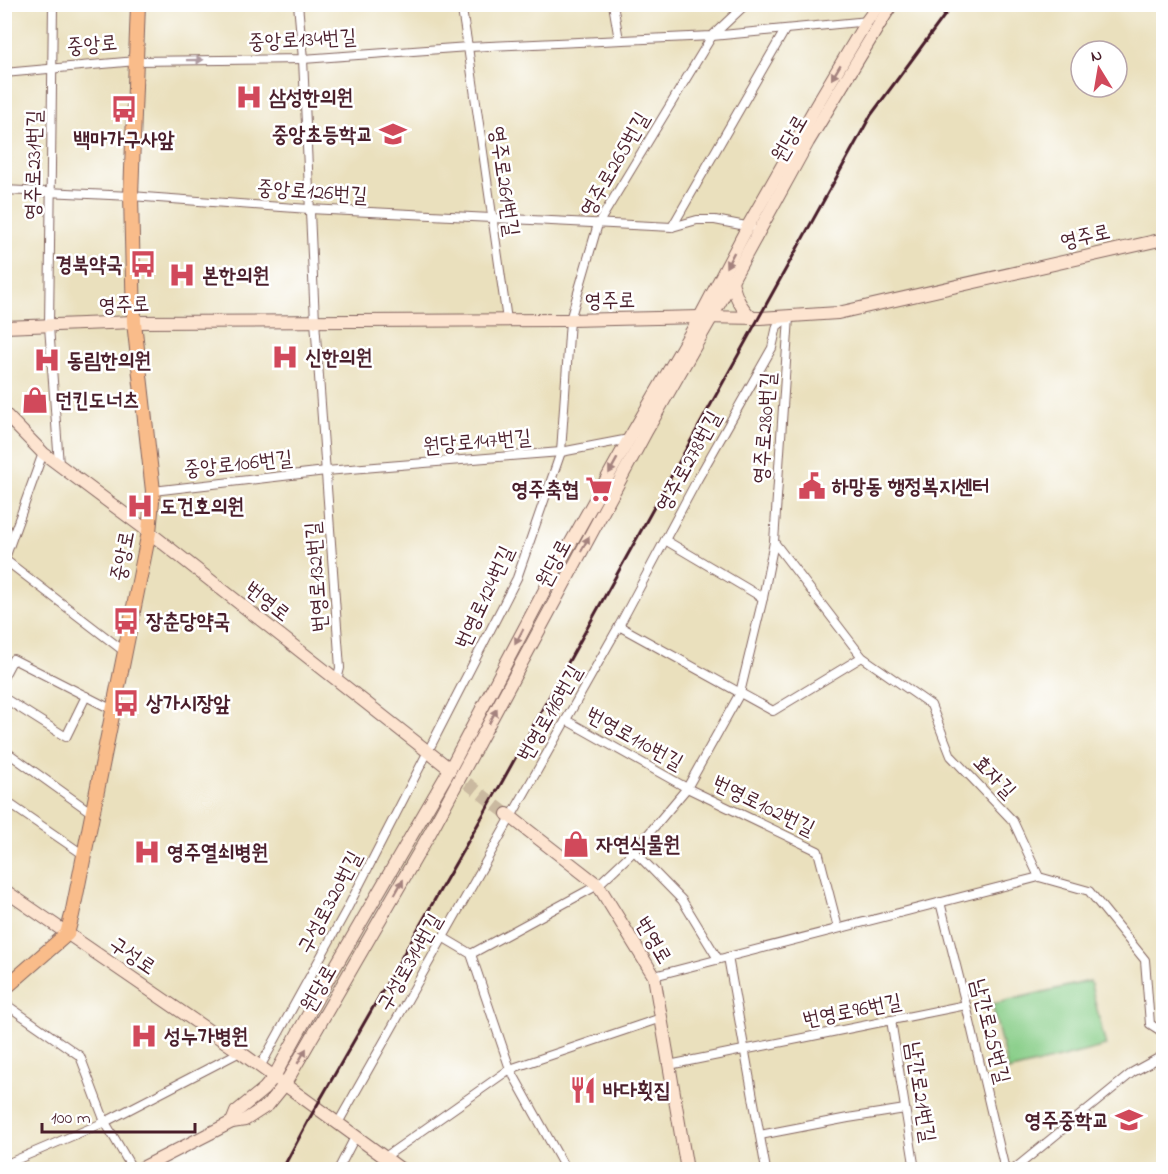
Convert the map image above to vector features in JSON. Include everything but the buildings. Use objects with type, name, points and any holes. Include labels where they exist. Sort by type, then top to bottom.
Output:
[{"type":"main road","name":"중앙로","points":[[67,934],[149,532],[153,491],[134,322],[131,196],[138,4]]},
{"type":"main road","name":"원당로","points":[[138,1170],[232,1122],[245,1120],[267,1105],[285,1084],[430,833],[754,228],[816,106],[879,4]]},
{"type":"main road","name":"원당로","points":[[232,1122],[236,1112],[264,1089],[274,1077],[450,769],[550,578],[629,439],[705,317],[732,281],[754,228],[892,4]]},
{"type":"main road","name":"영주로","points":[[4,327],[134,322],[789,317],[838,313],[1164,239]]},
{"type":"main road","points":[[732,281],[742,309],[752,318]]},
{"type":"main road","name":"번영로","points":[[4,413],[43,453],[149,532],[450,769]]},
{"type":"main road","name":"번영로","points":[[509,816],[598,885],[654,976],[687,1170]]},
{"type":"main road","name":"구성로","points":[[4,890],[240,1052],[402,1170]]},
{"type":"main road","points":[[4,989],[67,934]]},
{"type":"street","name":"영주로231번길","points":[[49,326],[53,4]]},
{"type":"street","name":"번영로132번길","points":[[298,4],[303,59],[315,321],[340,668],[337,680]]},
{"type":"street","name":"영주로261번길","points":[[461,4],[507,320]]},
{"type":"street","points":[[613,4],[619,40]]},
{"type":"street","name":"영주로265번길","points":[[561,452],[570,320],[598,224],[712,36],[746,4]]},
{"type":"street","name":"중앙로134번길","points":[[136,62],[303,59],[468,47],[712,36],[882,20]]},
{"type":"street","points":[[672,227],[785,30]]},
{"type":"street","name":"중앙로","points":[[52,68],[136,62]]},
{"type":"street","points":[[4,73],[52,68]]},
{"type":"street","points":[[4,190],[131,196]]},
{"type":"street","name":"중앙로126번길","points":[[131,196],[309,209],[598,224],[672,227],[697,220],[715,220],[754,228]]},
{"type":"street","name":"영주로278번길","points":[[619,626],[696,482],[772,348],[777,326],[789,317]]},
{"type":"street","name":"영주로280번길","points":[[774,542],[789,317]]},
{"type":"street","points":[[49,326],[59,465]]},
{"type":"street","name":"원당로147번길","points":[[326,471],[561,452],[629,439]]},
{"type":"street","name":"번영로124번길","points":[[427,751],[517,578],[561,452]]},
{"type":"street","points":[[43,453],[5,560],[125,652]]},
{"type":"street","name":"중앙로106번길","points":[[153,491],[326,471]]},
{"type":"street","points":[[665,540],[763,598]]},
{"type":"street","name":"번영로110번길","points":[[471,954],[598,885],[634,851],[687,788],[740,693],[774,542]]},
{"type":"street","name":"효자길","points":[[774,542],[862,657],[931,705],[951,756],[1013,821],[1038,877]]},
{"type":"street","points":[[619,626],[773,711],[862,657]]},
{"type":"street","name":"번영로116번길","points":[[509,816],[619,626]]},
{"type":"street","points":[[4,676],[13,659],[113,710]]},
{"type":"street","points":[[4,698],[66,737],[86,696]]},
{"type":"street","name":"번영로110번길","points":[[566,720],[687,788]]},
{"type":"street","points":[[4,750],[92,813]]},
{"type":"street","name":"구성로320번길","points":[[260,1067],[346,911],[427,751]]},
{"type":"street","name":"번영로102번길","points":[[687,788],[818,851],[838,928]]},
{"type":"street","points":[[4,800],[84,855]]},
{"type":"street","name":"구성로314번길","points":[[339,1123],[444,938],[509,816]]},
{"type":"street","points":[[634,851],[682,900],[718,959]]},
{"type":"street","points":[[654,976],[1038,877],[1089,891],[1145,960],[1150,1024],[1164,1033]]},
{"type":"street","name":"남간로25번길","points":[[940,902],[1005,1170]]},
{"type":"street","points":[[444,938],[471,954],[510,1069],[566,1170]]},
{"type":"street","points":[[728,957],[766,1170]]},
{"type":"street","points":[[4,1003],[80,1056],[105,1122],[133,1170]]},
{"type":"street","name":"번영로96번길","points":[[669,1065],[966,1005]]},
{"type":"street","points":[[385,1157],[510,1069],[661,1018]]},
{"type":"street","name":"남간로21번길","points":[[891,1020],[915,1170]]},
{"type":"street","points":[[4,1166],[105,1122],[240,1052]]},
{"type":"street","points":[[1013,1170],[1133,1072],[1164,1055]]},
{"type":"street","points":[[760,1135],[905,1109]]},
{"type":"street","points":[[338,1170],[356,1136]]},
{"type":"green space","points":[[1090,981],[1106,1046],[1008,1071],[992,1004]]},
{"type":"tunnel","points":[[453,772],[507,814]]},
{"type":"railway","points":[[282,1170],[502,782],[871,115],[953,4]]},
{"type":"place","name":"삼성한의원","points":[[249,97]]},
{"type":"place","name":"백마가구사앞","points":[[124,109]]},
{"type":"place","name":"중앙초등학교","points":[[393,134]]},
{"type":"place","name":"경북약국","points":[[143,264]]},
{"type":"place","name":"본한의원","points":[[182,275]]},
{"type":"place","name":"신한의원","points":[[285,357]]},
{"type":"place","name":"동림한의원","points":[[47,360]]},
{"type":"place","name":"던킨도너츠","points":[[35,400]]},
{"type":"place","name":"하망동 행정복지센터","points":[[812,486]]},
{"type":"place","name":"영주축협","points":[[599,489]]},
{"type":"place","name":"도건호의원","points":[[140,506]]},
{"type":"place","name":"장춘당약국","points":[[126,621]]},
{"type":"place","name":"상가시장앞","points":[[126,703]]},
{"type":"place","name":"자연식물원","points":[[576,844]]},
{"type":"place","name":"영주열쇠병원","points":[[147,852]]},
{"type":"place","name":"성누가병원","points":[[144,1036]]},
{"type":"place","name":"바다횟집","points":[[583,1090]]},
{"type":"place","name":"영주중학교","points":[[1129,1120]]}]
